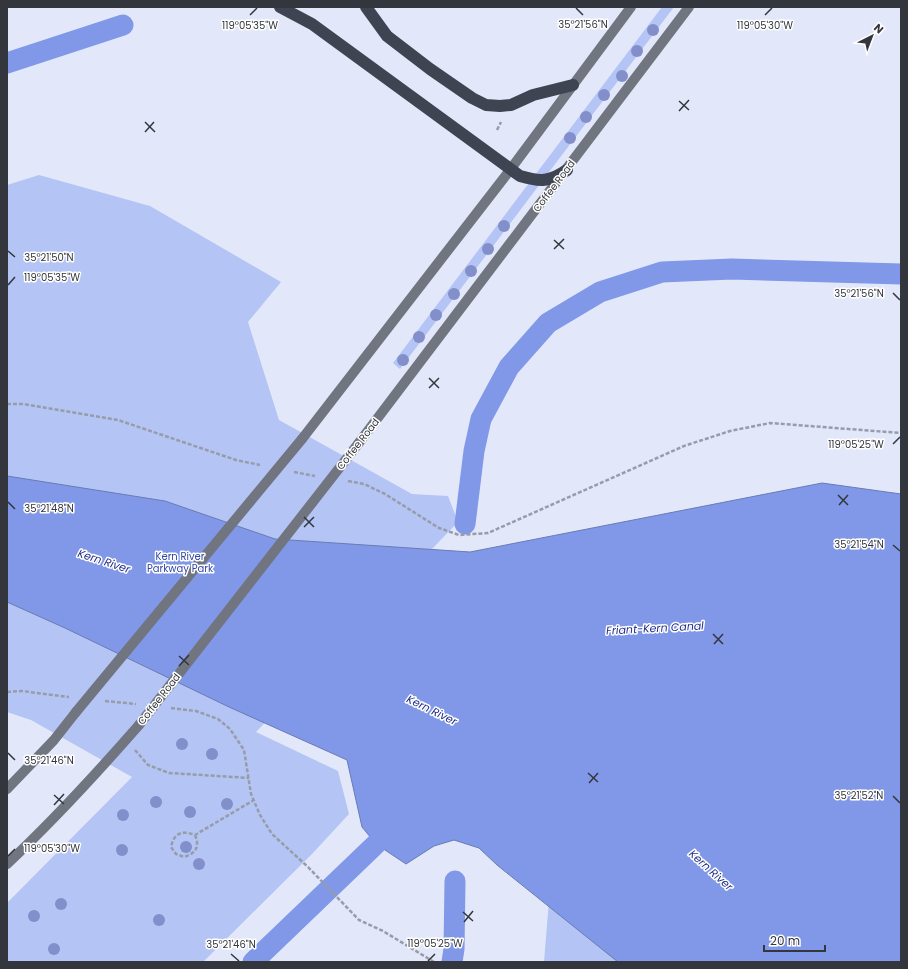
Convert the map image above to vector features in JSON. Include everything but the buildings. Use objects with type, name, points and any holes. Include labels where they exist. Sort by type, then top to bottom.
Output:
[{"type":"highway","points":[[280,7],[312,24],[520,176],[540,181],[549,180],[567,170]]},
{"type":"highway","points":[[366,7],[387,36],[430,69],[472,98],[486,105],[511,105],[533,95],[573,85]]},
{"type":"main road","points":[[7,789],[54,740],[302,439],[510,170],[631,7]]},
{"type":"main road","name":"Coffee Road","points":[[7,864],[39,834],[94,777],[139,725],[358,444],[689,7]]},
{"type":"path","points":[[497,130],[501,122]]},
{"type":"path","points":[[7,404],[22,404],[118,420],[236,460],[265,466]]},
{"type":"path","points":[[340,480],[364,484],[385,494],[439,528],[458,535],[488,533],[684,446],[730,431],[770,423],[901,433]]},
{"type":"path","points":[[294,472],[317,476]]},
{"type":"path","points":[[7,692],[22,691],[69,697]]},
{"type":"path","points":[[101,700],[141,705]]},
{"type":"path","points":[[164,708],[196,711],[218,719],[230,729],[244,750],[251,794],[260,814],[272,834],[308,867],[359,920],[383,931],[434,962]]},
{"type":"path","points":[[125,741],[148,765],[169,773],[249,778]]},
{"type":"path","points":[[194,835],[254,800]]},
{"type":"path","points":[[187,832],[194,835],[198,843],[191,855],[184,857],[176,854],[171,847],[172,841],[177,835],[187,832]]},
{"type":"green space","points":[[662,7],[674,7],[400,369],[393,363]]},
{"type":"green space","name":"Kern River Parkway Park","points":[[39,175],[150,206],[281,282],[248,322],[279,420],[412,494],[448,496],[458,522],[256,732],[338,771],[349,814],[312,854],[203,962],[7,962],[7,903],[132,777],[31,720],[7,712],[7,185]]},
{"type":"green space","points":[[554,838],[701,962],[544,962]]},
{"type":"water","points":[[7,476],[165,501],[275,539],[470,552],[822,483],[901,494],[901,962],[618,962],[497,865],[479,848],[454,840],[434,846],[406,864],[376,844],[362,827],[347,760],[229,707],[65,628],[7,602]]},
{"type":"waterway","points":[[7,63],[123,25]]},
{"type":"waterway","points":[[465,524],[474,451],[481,419],[509,367],[548,323],[600,292],[662,272],[732,269],[901,274]]},
{"type":"waterway","points":[[253,962],[376,844]]},
{"type":"waterway","points":[[452,962],[454,949],[455,881]]},
{"type":"water label","name":"Kern River","points":[[104,561]]},
{"type":"water label","name":"Friant-Kern Canal","points":[[655,628]]},
{"type":"water label","name":"Kern River","points":[[432,710]]},
{"type":"water label","name":"Kern River","points":[[711,870]]}]
